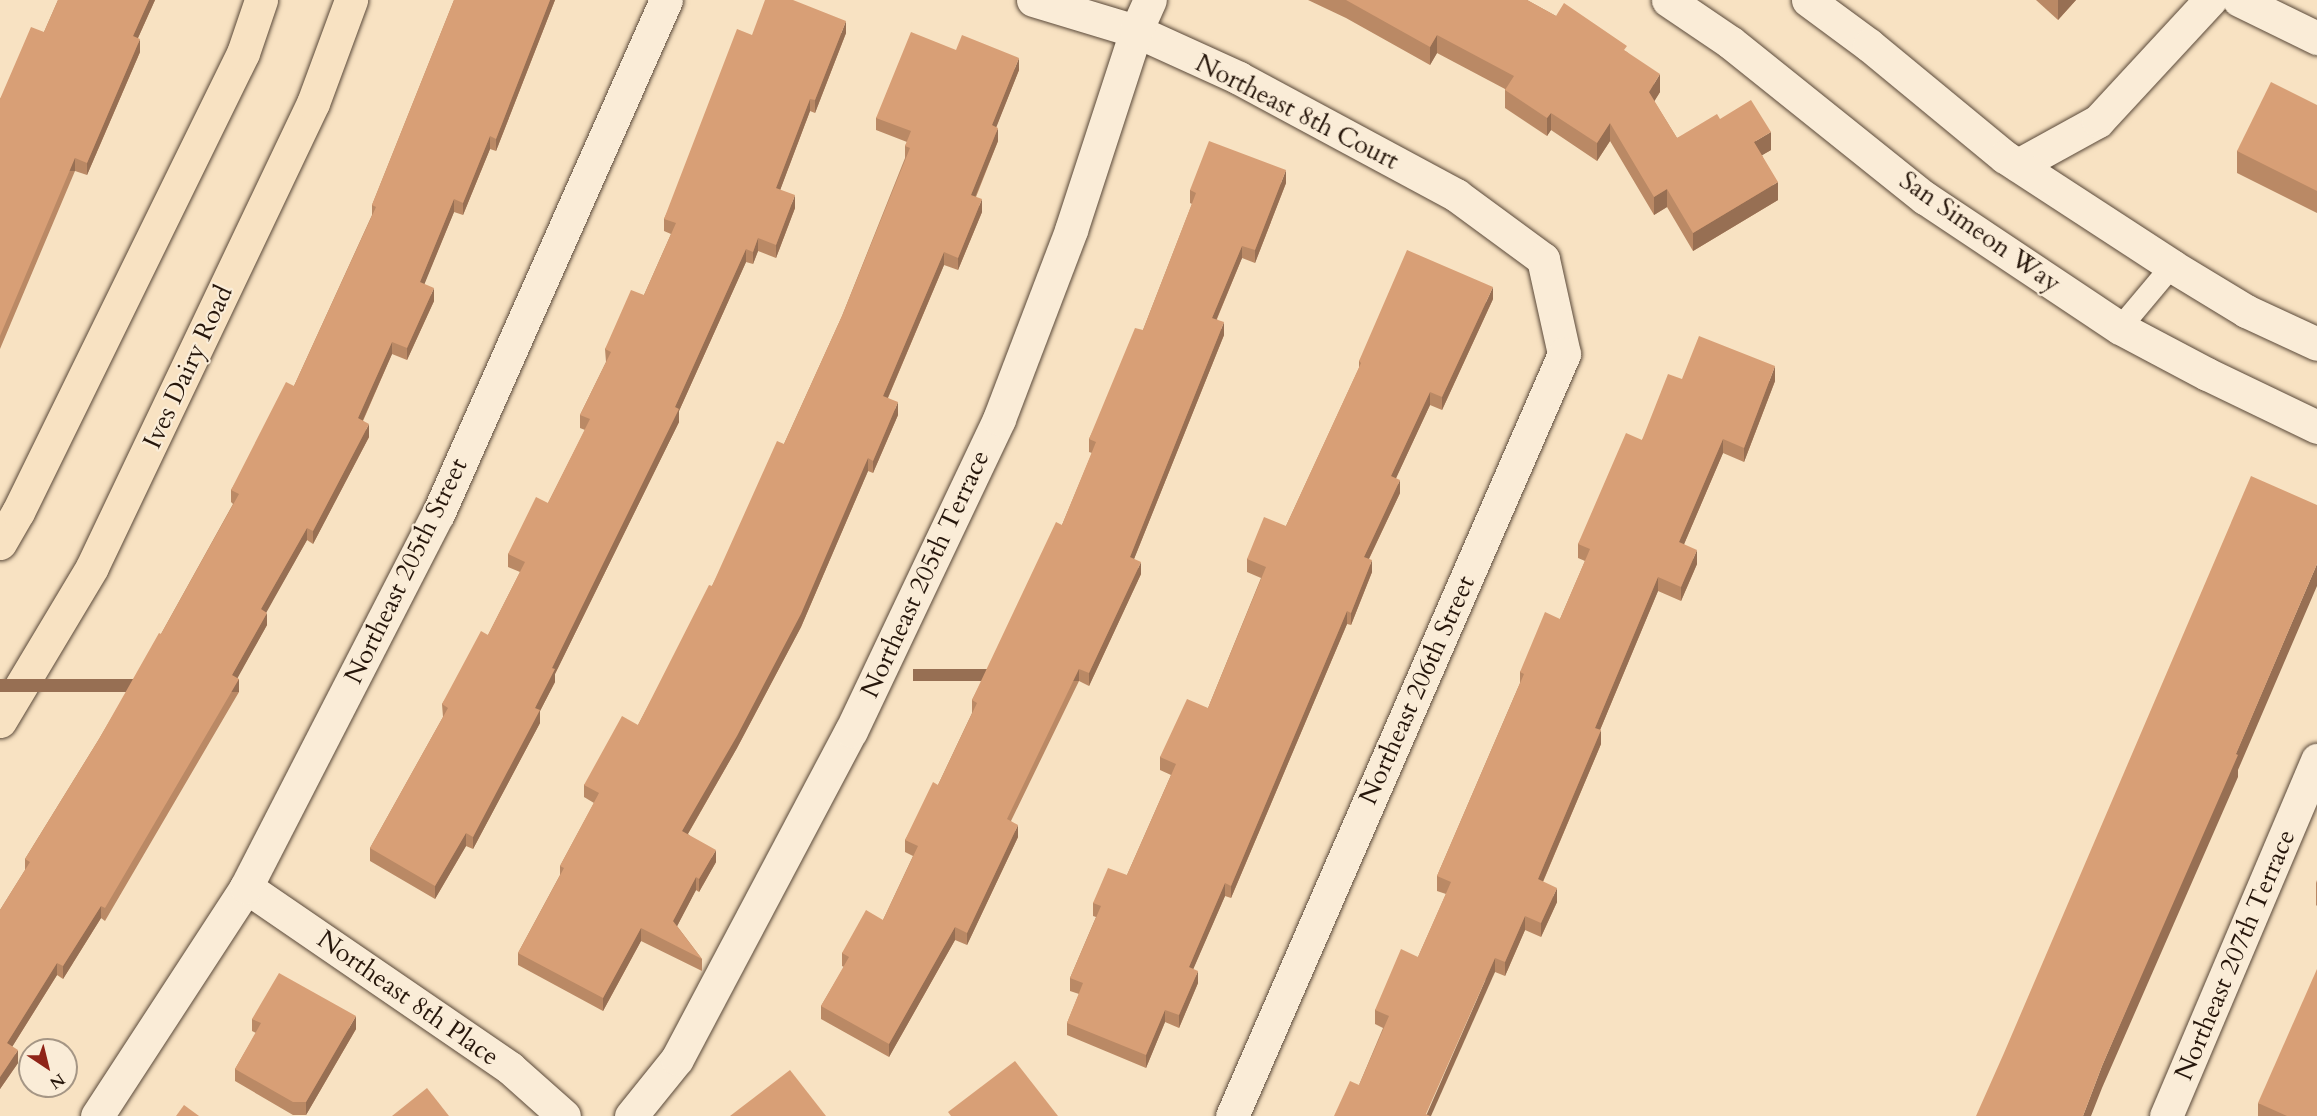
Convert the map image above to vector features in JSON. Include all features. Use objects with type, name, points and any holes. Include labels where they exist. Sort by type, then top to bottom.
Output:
[{"type":"main road","points":[[0,543],[18,512],[243,53],[261,0]]},
{"type":"main road","name":"Ives Dairy Road","points":[[0,721],[92,567],[313,103],[351,0]]},
{"type":"street","name":"Northeast 205th Street","points":[[97,1116],[246,887],[438,514],[666,0]]},
{"type":"street","name":"Northeast 8th Court","points":[[1033,0],[1136,31],[1239,78],[1456,195],[1543,259]]},
{"type":"street","name":"Northeast 205th Terrace","points":[[631,1116],[677,1059],[840,753],[999,419],[1071,230],[1136,31],[1150,0]]},
{"type":"street","name":"San Simeon Way","points":[[1668,0],[1730,42],[1926,198],[2121,328],[2317,426]]},
{"type":"street","points":[[1808,0],[1869,45],[2018,165],[2172,266],[2246,311],[2317,344]]},
{"type":"street","points":[[2018,165],[2098,121],[2131,88],[2210,0]]},
{"type":"street","points":[[2239,0],[2317,38]]},
{"type":"street","name":"Northeast 206th Street","points":[[1232,1116],[1564,354],[1543,259]]},
{"type":"street","name":"Northeast 207th Terrace","points":[[2166,1116],[2317,760]]},
{"type":"street","name":"Northeast 8th Place","points":[[246,887],[510,1068],[564,1116]]},
{"type":"lane","points":[[2121,328],[2172,266]]},
{"type":"building","points":[[58,0],[149,0],[133,36],[140,39],[87,163],[75,158],[0,336],[0,99],[31,27],[44,32]]},
{"type":"building","points":[[454,0],[550,0],[496,139],[490,136],[463,203],[454,199],[420,282],[434,288],[407,348],[392,342],[358,418],[369,424],[313,531],[307,528],[261,609],[267,613],[232,675],[239,679],[105,908],[101,906],[63,966],[57,963],[7,1043],[18,1050],[0,1077],[0,910],[30,862],[25,859],[99,739],[159,633],[161,634],[239,494],[231,490],[286,382],[294,386],[376,207],[372,205]]},
{"type":"building","points":[[765,0],[793,0],[846,21],[815,100],[810,99],[776,188],[795,195],[776,245],[758,238],[753,252],[746,249],[675,407],[679,409],[552,668],[555,669],[535,708],[540,710],[473,837],[466,833],[435,886],[370,848],[448,708],[442,704],[481,631],[488,635],[525,562],[508,554],[536,497],[548,503],[590,419],[580,415],[611,352],[605,349],[631,290],[644,295],[676,223],[664,219],[737,29],[752,35]]},
{"type":"building","points":[[1346,0],[1527,0],[1556,16],[1564,3],[1627,46],[1624,50],[1660,74],[1649,92],[1677,138],[1717,114],[1720,119],[1751,100],[1771,132],[1754,142],[1778,182],[1693,233],[1667,189],[1654,197],[1610,123],[1597,143],[1551,113],[1547,118],[1505,90],[1514,76],[1437,35],[1430,47]]},
{"type":"building","points":[[911,32],[956,50],[962,35],[1019,58],[992,125],[998,128],[971,195],[982,199],[958,258],[944,252],[883,396],[898,402],[873,461],[868,458],[801,614],[737,736],[682,831],[716,850],[699,879],[696,877],[673,921],[702,959],[641,928],[603,998],[518,953],[564,868],[560,866],[599,793],[584,785],[622,716],[638,725],[709,585],[712,586],[777,441],[784,444],[842,316],[910,148],[905,146],[911,131],[876,118]]},
{"type":"building","points":[[2271,82],[2317,105],[2317,191],[2237,151]]},
{"type":"building","points":[[1209,141],[1286,170],[1255,250],[1242,246],[1212,318],[1224,322],[1130,557],[1141,562],[1089,673],[1079,669],[1007,819],[1018,825],[967,933],[955,927],[889,1044],[821,1006],[849,957],[842,953],[866,910],[883,920],[918,846],[905,840],[933,782],[938,785],[977,703],[972,700],[1056,522],[1062,525],[1096,442],[1089,439],[1135,328],[1143,330],[1196,193],[1190,190]]},
{"type":"building","points":[[1407,250],[1493,287],[1442,397],[1430,392],[1391,476],[1400,480],[1364,557],[1372,560],[1351,613],[1347,611],[1231,886],[1225,883],[1189,967],[1198,971],[1179,1015],[1165,1010],[1146,1055],[1067,1023],[1083,983],[1070,978],[1101,906],[1093,903],[1108,868],[1127,875],[1176,764],[1160,757],[1187,699],[1208,708],[1266,567],[1247,559],[1264,517],[1286,526],[1361,363],[1359,361]]},
{"type":"building","points":[[1699,336],[1775,366],[1744,448],[1723,439],[1679,542],[1697,550],[1681,587],[1658,577],[1595,728],[1601,730],[1538,879],[1557,888],[1541,923],[1525,916],[1505,962],[1495,958],[1426,1114],[1430,1116],[1334,1116],[1350,1081],[1359,1085],[1389,1016],[1375,1010],[1401,949],[1418,957],[1451,882],[1437,876],[1524,674],[1520,672],[1545,612],[1560,619],[1590,549],[1578,544],[1626,433],[1642,440],[1668,374],[1682,379]]},
{"type":"building","points":[[2251,476],[2317,505],[2317,564],[2236,754],[2238,755],[2102,1066],[2083,1116],[1976,1116],[2004,1053]]},
{"type":"building","points":[[2317,969],[2317,1116],[2287,1116],[2258,1103]]},
{"type":"building","points":[[279,973],[356,1016],[306,1102],[293,1102],[235,1069],[261,1023],[252,1019]]},
{"type":"building","points":[[1015,1061],[1058,1116],[951,1116],[948,1112]]},
{"type":"building","points":[[790,1070],[826,1116],[730,1116]]},
{"type":"building","points":[[427,1088],[449,1116],[392,1116]]},
{"type":"building","points":[[184,1105],[199,1116],[176,1116]]}]
